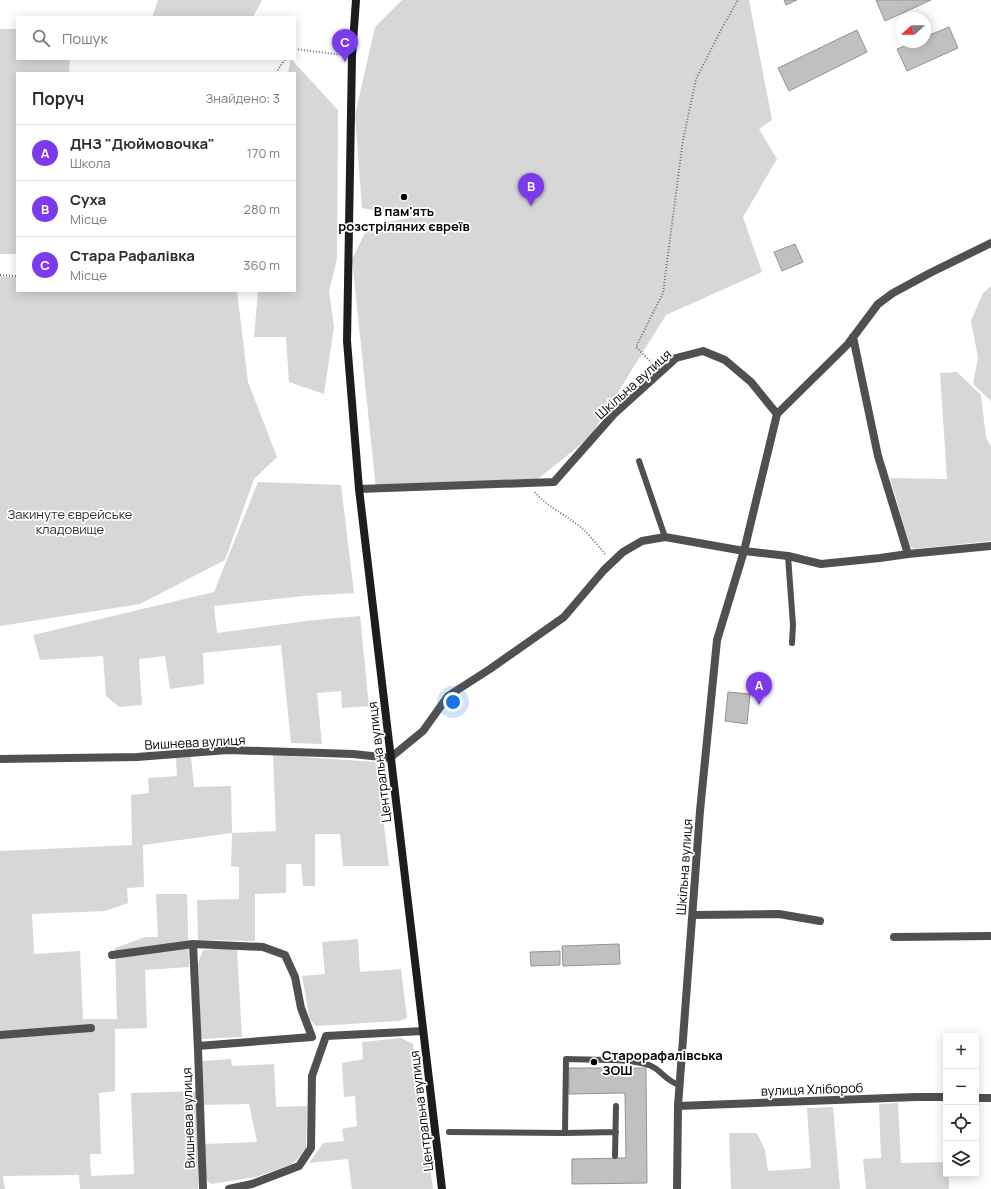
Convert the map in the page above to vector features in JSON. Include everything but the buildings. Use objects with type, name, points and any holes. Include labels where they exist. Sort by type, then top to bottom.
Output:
[{"type":"main road","name":"Центральна вулиця","points":[[356,0],[352,56],[347,342],[359,489],[442,1189]]},
{"type":"street","points":[[777,414],[848,344],[878,304],[893,293],[991,243]]},
{"type":"street","points":[[853,338],[878,456],[908,554]]},
{"type":"street","name":"Шкільна вулиця","points":[[528,483],[554,482],[614,414],[676,358],[703,351],[725,360],[750,382],[777,414],[744,551],[717,640],[700,811],[678,1106],[677,1189]]},
{"type":"street","points":[[359,489],[528,483]]},
{"type":"street","points":[[390,758],[423,731],[448,696],[490,669],[564,617],[612,562],[623,552],[642,541],[665,538],[744,551],[788,556],[821,564],[991,546]]},
{"type":"street","name":"Вишнева вулиця","points":[[0,759],[137,757],[228,750],[353,754],[390,758]]},
{"type":"street","points":[[693,915],[779,914],[820,921]]},
{"type":"street","points":[[894,937],[991,936]]},
{"type":"street","points":[[112,954],[193,944],[263,947],[285,956],[295,977],[301,1008],[312,1037],[198,1046]]},
{"type":"street","name":"Вишнева вулиця","points":[[193,944],[198,1046],[202,1189]]},
{"type":"street","points":[[0,1035],[91,1028]]},
{"type":"street","name":"Центральна вулиця","points":[[312,1037],[424,1031]]},
{"type":"street","points":[[228,1189],[252,1184],[299,1166],[311,1148],[312,1076],[326,1036]]},
{"type":"street","name":"вулиця Хлібороб","points":[[678,1106],[916,1097],[943,1098]]},
{"type":"street","points":[[979,1098],[991,1098]]},
{"type":"lane","points":[[639,461],[665,538]]},
{"type":"lane","points":[[788,556],[793,625],[792,643]]},
{"type":"lane","points":[[565,1133],[566,1060],[640,1063],[651,1066],[673,1083],[680,1085]]},
{"type":"lane","points":[[615,1156],[616,1106]]},
{"type":"lane","points":[[449,1132],[616,1132]]},
{"type":"path","points":[[660,372],[636,347],[663,293],[682,140],[696,79],[738,0]]},
{"type":"path","points":[[296,49],[352,56]]},
{"type":"path","points":[[277,72],[284,60]]},
{"type":"path","points":[[0,275],[16,276]]},
{"type":"path","points":[[528,483],[540,498],[549,506],[577,523],[612,562]]},
{"type":"green space","points":[[158,0],[262,0],[254,16],[152,16]]},
{"type":"green space","points":[[402,0],[749,0],[772,120],[759,129],[777,159],[743,217],[762,272],[666,315],[590,437],[528,487],[376,489],[352,259],[369,225],[411,218],[362,208],[355,115],[375,27]]},
{"type":"green space","points":[[0,29],[16,29],[16,60],[70,60],[69,72],[16,72],[16,254],[0,254]]},
{"type":"green space","points":[[292,60],[338,110],[337,259],[329,291],[334,327],[324,394],[289,382],[286,337],[254,337],[258,292],[296,292],[296,72],[288,72]]},
{"type":"green space","name":"Закинуте єврейське кладовище","points":[[0,276],[16,277],[16,292],[237,292],[248,382],[277,457],[254,479],[225,560],[140,604],[0,626]]},
{"type":"green space","points":[[991,286],[991,401],[973,384],[978,358],[971,321],[983,293]]},
{"type":"green space","points":[[957,372],[981,395],[986,437],[991,447],[991,541],[914,549],[910,546],[890,478],[947,479],[940,373]]},
{"type":"green space","points":[[258,482],[341,485],[354,593],[303,596],[214,606],[217,633],[314,620],[360,616],[369,706],[342,708],[341,691],[317,693],[322,744],[291,743],[281,645],[203,653],[204,684],[170,689],[165,656],[139,659],[142,705],[119,707],[106,696],[103,656],[40,660],[33,635],[214,592]]},
{"type":"green space","points":[[273,755],[376,762],[389,866],[343,866],[340,834],[315,834],[315,886],[303,886],[301,864],[286,864],[286,893],[255,894],[255,941],[198,940],[197,900],[239,899],[239,867],[231,866],[232,833],[276,831]]},
{"type":"green space","points":[[191,757],[194,787],[231,786],[232,833],[143,845],[144,887],[127,888],[128,903],[105,911],[32,914],[34,954],[80,951],[83,1019],[117,1019],[115,948],[145,937],[158,937],[156,894],[187,894],[189,967],[145,970],[147,1028],[115,1029],[115,1091],[99,1093],[101,1154],[90,1154],[91,1176],[134,1174],[131,1093],[197,1091],[198,1189],[80,1189],[79,1175],[3,1176],[5,1189],[0,1189],[0,851],[132,845],[131,795],[149,793],[148,778],[177,776],[176,758]]},
{"type":"green space","points":[[358,939],[360,972],[401,969],[407,1018],[399,1021],[316,1026],[310,1020],[302,976],[325,974],[322,942]]},
{"type":"green space","points":[[237,948],[242,1037],[201,1039],[198,963],[203,950]]},
{"type":"green space","points":[[401,1038],[413,1044],[433,1189],[352,1189],[348,1159],[309,1163],[323,1143],[344,1141],[342,1129],[357,1126],[355,1096],[344,1097],[342,1063],[363,1059],[362,1042]]},
{"type":"green space","points":[[231,1059],[232,1066],[274,1064],[276,1107],[307,1106],[306,1151],[292,1164],[256,1177],[211,1184],[206,1179],[205,1144],[257,1142],[249,1104],[204,1105],[202,1061]]},
{"type":"green space","points":[[898,1103],[901,1163],[943,1162],[943,1177],[949,1177],[949,1189],[866,1189],[863,1159],[881,1158],[879,1104]]},
{"type":"green space","points":[[833,1107],[840,1189],[731,1189],[729,1133],[757,1133],[765,1150],[768,1171],[811,1168],[807,1108]]},
{"type":"place","name":"Стара Рафалівка","points":[[345,62]]},
{"type":"place","name":"В пам'ять розстріляних євреїв","points":[[404,197]]},
{"type":"place","name":"Суха","points":[[531,206]]},
{"type":"place","name":"ДНЗ \"Дюймовочка\"","points":[[759,705]]},
{"type":"place","name":"Старорафалівська ЗОШ","points":[[594,1062]]}]
